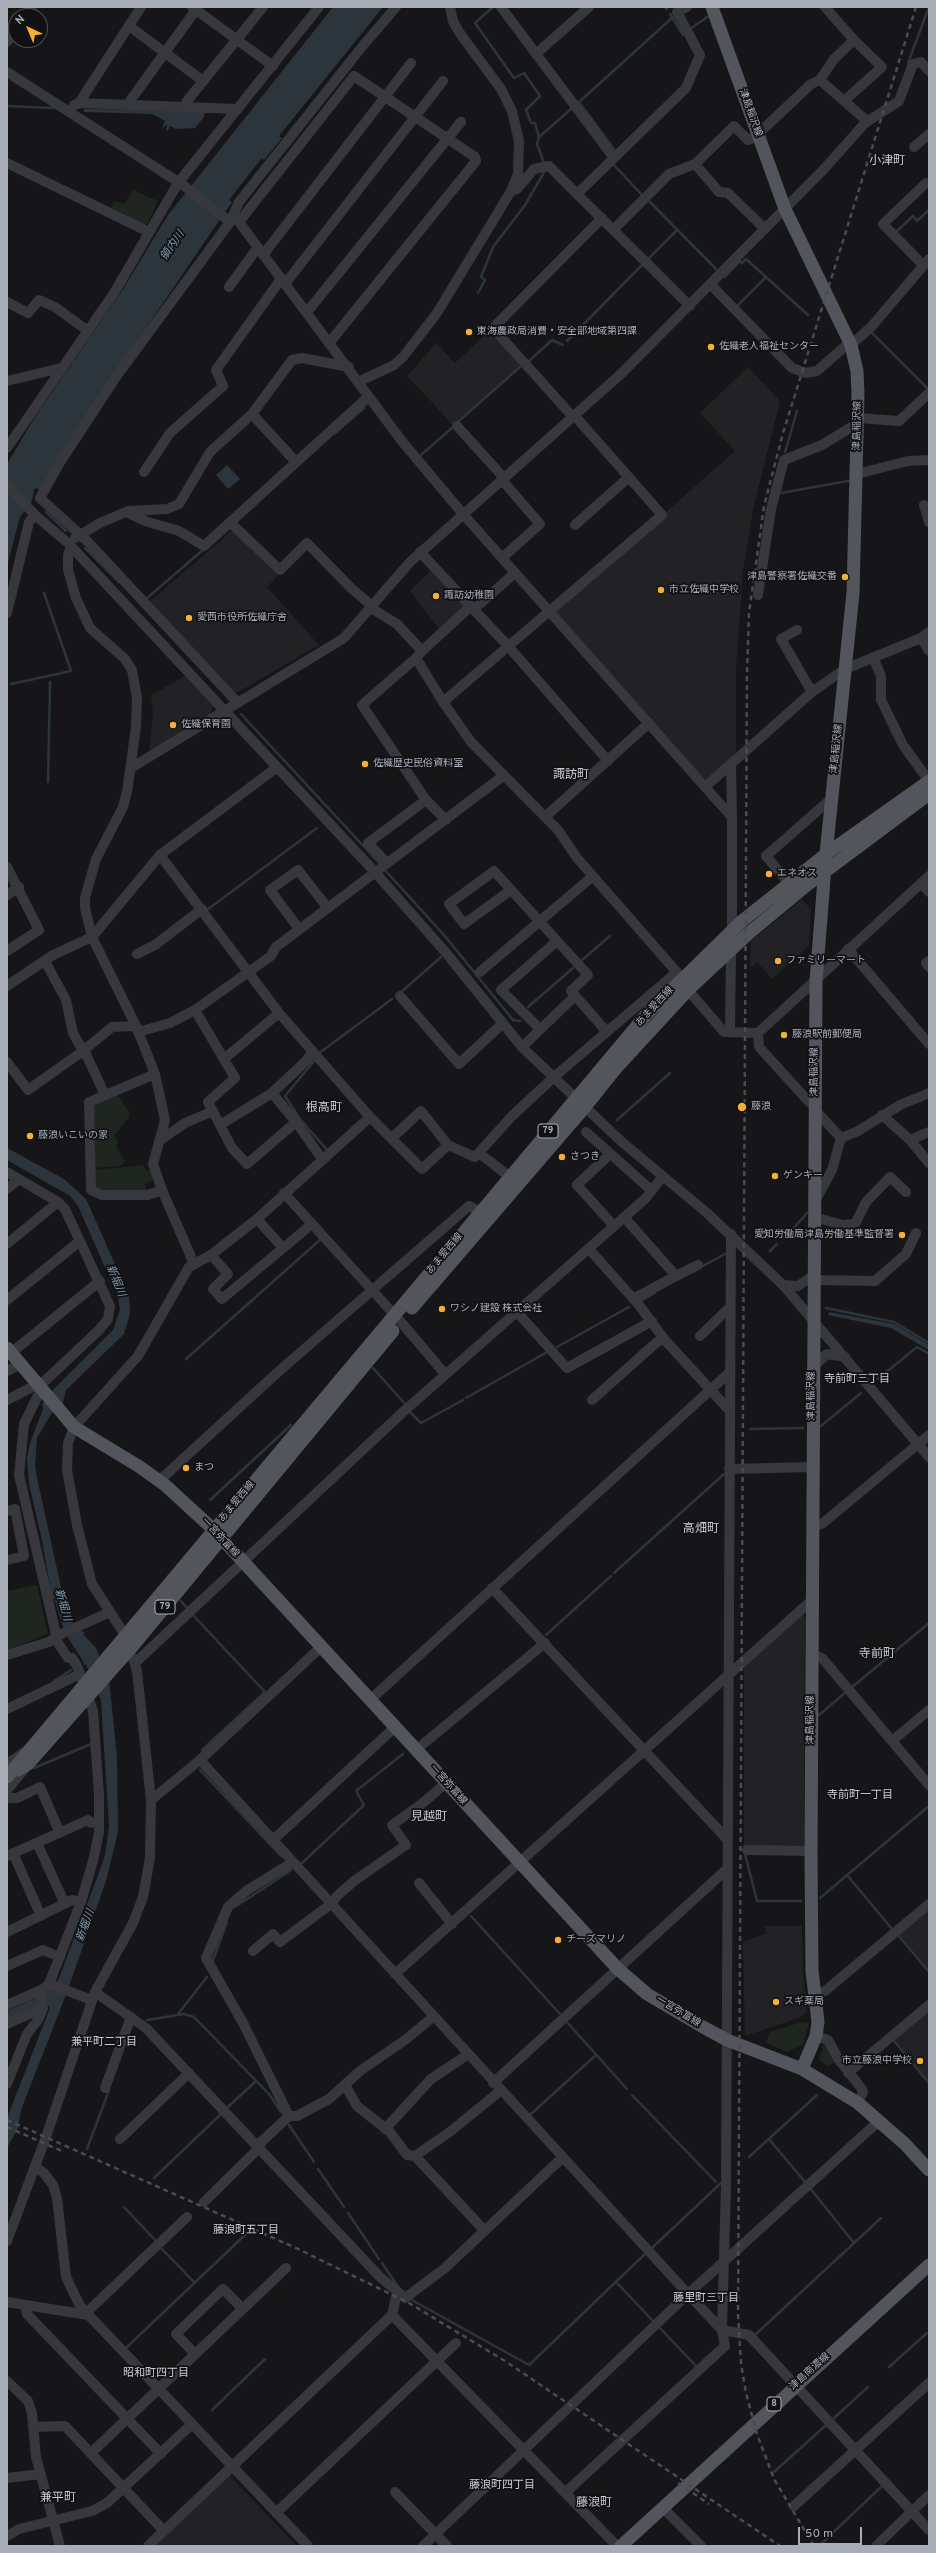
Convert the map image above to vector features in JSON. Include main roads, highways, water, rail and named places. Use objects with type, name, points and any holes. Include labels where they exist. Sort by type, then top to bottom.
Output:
[{"type":"main road","name":"津島稲沢線","points":[[712,7],[785,209],[851,343],[857,370],[858,421],[853,593],[824,872],[816,981],[812,1368],[813,1527],[811,1957],[818,2022],[816,2036],[802,2069]]},
{"type":"main road","name":"あま愛西線","points":[[8,1772],[28,1764],[125,1635],[398,1318],[580,1102],[608,1058],[680,975],[732,930],[826,854],[929,781]]},
{"type":"main road","name":"あま愛西線","points":[[8,1772],[86,1686],[108,1674],[131,1648],[222,1540],[480,1212],[510,1177],[580,1102],[616,1067],[688,990],[731,950],[824,872],[929,794]]},
{"type":"main road","name":"一宮弥富線","points":[[9,1351],[74,1427],[159,1481],[214,1530],[618,1969],[648,1994],[674,2011],[726,2040],[802,2069],[858,2103],[880,2120],[929,2170]]},
{"type":"main road","name":"津島南濃線","points":[[621,2546],[929,2265]]},
{"type":"water","name":"領内川","points":[[333,7],[383,7],[279,136],[282,138],[264,160],[262,158],[229,200],[232,202],[61,452],[40,490],[35,488],[31,503],[20,517],[7,566],[7,464],[35,417],[123,289],[168,215]]},
{"type":"water","points":[[84,109],[205,112],[204,117],[195,128],[176,129],[170,126],[168,131],[166,130],[167,124],[162,129],[165,121],[152,114],[84,112]]},
{"type":"water","points":[[227,465],[240,479],[228,489],[216,475]]},
{"type":"water","name":"新堀川","points":[[7,1148],[64,1179],[86,1199],[129,1296],[130,1314],[124,1334],[66,1390],[63,1403],[51,1414],[37,1438],[35,1465],[37,1478],[64,1601],[74,1625],[85,1633],[83,1634],[96,1648],[109,1680],[117,1756],[118,1832],[106,1881],[67,1992],[21,2110],[18,2128],[7,2148],[7,2118],[50,2008],[46,2003],[7,2023],[7,2011],[42,1995],[54,1987],[59,1978],[105,1855],[109,1826],[101,1700],[86,1664],[84,1665],[65,1633],[54,1598],[52,1598],[42,1540],[29,1484],[27,1458],[30,1443],[43,1409],[42,1404],[53,1390],[113,1330],[120,1309],[118,1297],[78,1206],[70,1196],[7,1160]]},
{"type":"water","points":[[829,1312],[894,1324],[929,1345],[929,1350],[891,1328],[828,1315]]},
{"type":"waterway","points":[[493,7],[475,23],[514,78],[524,73],[540,96],[526,110],[531,123],[535,123],[539,137]]},
{"type":"waterway","points":[[908,63],[929,7]]},
{"type":"waterway","points":[[670,14],[683,35]]},
{"type":"waterway","points":[[690,29],[710,15]]},
{"type":"waterway","points":[[578,103],[673,17]]},
{"type":"waterway","points":[[579,102],[614,149]]},
{"type":"waterway","points":[[7,106],[54,108]]},
{"type":"waterway","points":[[544,163],[537,144],[539,137],[571,109]]},
{"type":"waterway","points":[[613,164],[643,196]]},
{"type":"waterway","points":[[478,293],[485,280],[481,277],[493,247],[525,205],[546,169]]},
{"type":"waterway","points":[[648,200],[716,269]]},
{"type":"waterway","points":[[896,232],[913,216],[917,221],[929,210]]},
{"type":"waterway","points":[[648,259],[677,230]]},
{"type":"waterway","points":[[725,277],[740,261],[742,263],[746,259],[808,315]]},
{"type":"waterway","points":[[567,341],[643,264]]},
{"type":"waterway","points":[[737,306],[766,277]]},
{"type":"waterway","points":[[871,332],[929,390]]},
{"type":"waterway","points":[[528,362],[552,340],[563,345]]},
{"type":"waterway","points":[[459,421],[521,366]]},
{"type":"waterway","points":[[334,434],[364,408]]},
{"type":"waterway","points":[[785,452],[797,411]]},
{"type":"waterway","points":[[421,455],[453,427]]},
{"type":"waterway","points":[[781,493],[848,481]]},
{"type":"waterway","points":[[46,512],[66,531]]},
{"type":"waterway","points":[[85,548],[119,582]]},
{"type":"waterway","points":[[146,599],[204,549]]},
{"type":"waterway","points":[[11,684],[71,671],[44,593]]},
{"type":"waterway","points":[[48,782],[50,682]]},
{"type":"waterway","points":[[241,714],[381,865]]},
{"type":"waterway","points":[[207,910],[317,828]]},
{"type":"waterway","points":[[384,869],[444,935],[513,1020],[520,1021]]},
{"type":"waterway","points":[[582,960],[610,936]]},
{"type":"waterway","points":[[400,993],[441,957]]},
{"type":"waterway","points":[[528,1007],[573,968]]},
{"type":"waterway","points":[[318,1054],[392,999]]},
{"type":"waterway","points":[[315,1060],[285,1096],[300,1119],[327,1150]]},
{"type":"waterway","points":[[617,1120],[670,1073]]},
{"type":"waterway","points":[[785,1238],[807,1213]]},
{"type":"waterway","points":[[186,1359],[321,1239]]},
{"type":"waterway","points":[[770,1251],[777,1244]]},
{"type":"waterway","points":[[701,1267],[725,1254]]},
{"type":"waterway","points":[[641,1301],[655,1293]]},
{"type":"waterway","points":[[557,1347],[629,1307]]},
{"type":"waterway","points":[[826,1308],[894,1322],[929,1343]]},
{"type":"waterway","points":[[878,1379],[917,1347],[929,1354]]},
{"type":"waterway","points":[[466,1398],[549,1351]]},
{"type":"waterway","points":[[373,1368],[406,1405]]},
{"type":"waterway","points":[[821,1426],[861,1393]]},
{"type":"waterway","points":[[409,1411],[421,1423],[463,1400]]},
{"type":"waterway","points":[[210,1500],[291,1425]]},
{"type":"waterway","points":[[750,1429],[803,1428]]},
{"type":"waterway","points":[[614,1573],[724,1474]]},
{"type":"waterway","points":[[546,1635],[611,1576]]},
{"type":"waterway","points":[[181,1601],[187,1608]]},
{"type":"waterway","points":[[192,1614],[265,1692],[202,1750]]},
{"type":"waterway","points":[[851,1688],[929,1623]]},
{"type":"waterway","points":[[54,1681],[71,1670]]},
{"type":"waterway","points":[[819,1715],[846,1692]]},
{"type":"waterway","points":[[34,1768],[91,1744]]},
{"type":"waterway","points":[[302,1863],[364,1805],[356,1791],[403,1754]]},
{"type":"waterway","points":[[200,1770],[281,1856]]},
{"type":"waterway","points":[[820,1898],[929,1806]]},
{"type":"waterway","points":[[745,1854],[757,1901],[801,1901]]},
{"type":"waterway","points":[[235,1907],[291,1870]]},
{"type":"waterway","points":[[847,1875],[892,1929]]},
{"type":"waterway","points":[[471,1916],[560,2014]]},
{"type":"waterway","points":[[213,1960],[227,1922]]},
{"type":"waterway","points":[[898,1935],[929,1972]]},
{"type":"waterway","points":[[178,2014],[207,1977]]},
{"type":"waterway","points":[[147,2020],[184,2014],[194,2017],[269,2094],[281,2112]]},
{"type":"waterway","points":[[566,2021],[627,2089]]},
{"type":"waterway","points":[[894,2041],[929,2083]]},
{"type":"waterway","points":[[530,2115],[596,2055]]},
{"type":"waterway","points":[[228,2107],[256,2081]]},
{"type":"waterway","points":[[87,2149],[109,2090]]},
{"type":"waterway","points":[[632,2095],[716,2182]]},
{"type":"waterway","points":[[749,2157],[817,2095]]},
{"type":"waterway","points":[[154,2178],[220,2115]]},
{"type":"waterway","points":[[289,2125],[314,2162]]},
{"type":"waterway","points":[[769,2139],[805,2182]]},
{"type":"waterway","points":[[318,2169],[344,2207]]},
{"type":"waterway","points":[[653,2247],[721,2183]]},
{"type":"waterway","points":[[810,2188],[854,2243]]},
{"type":"waterway","points":[[124,2207],[156,2241]]},
{"type":"waterway","points":[[348,2213],[379,2259]]},
{"type":"waterway","points":[[756,2334],[881,2218]]},
{"type":"waterway","points":[[127,2347],[246,2234]]},
{"type":"waterway","points":[[160,2247],[194,2282]]},
{"type":"waterway","points":[[410,2299],[529,2365],[644,2255]]},
{"type":"waterway","points":[[382,2263],[399,2288]]},
{"type":"waterway","points":[[616,2282],[654,2322]]},
{"type":"waterway","points":[[658,2326],[697,2367]]},
{"type":"waterway","points":[[889,2367],[927,2333]]},
{"type":"waterway","points":[[212,2410],[265,2359]]},
{"type":"waterway","points":[[834,2418],[868,2387]]},
{"type":"waterway","points":[[774,2472],[825,2426]]},
{"type":"waterway","points":[[819,2546],[881,2487]]},
{"type":"railway","points":[[814,2546],[774,2479],[757,2434],[746,2393],[741,2364],[738,2314],[747,673],[749,613],[764,506],[783,433],[916,7]]},
{"type":"railway","points":[[7,2120],[296,2248],[409,2303],[505,2361],[780,2546]]},
{"type":"railway","points":[[7,2127],[64,2152]]},
{"type":"railway","points":[[678,2483],[709,2504]]},
{"type":"place","name":"東海農政局消費・安全部地域第四課","points":[[469,332]]},
{"type":"place","name":"佐織老人福祉センター","points":[[711,347]]},
{"type":"place","name":"津島警察署佐織交番","points":[[845,577]]},
{"type":"place","name":"市立佐織中学校","points":[[661,590]]},
{"type":"place","name":"諏訪幼稚園","points":[[436,596]]},
{"type":"place","name":"愛西市役所佐織庁舎","points":[[189,618]]},
{"type":"place","name":"佐織保育園","points":[[173,725]]},
{"type":"place","name":"佐織歴史民俗資料室","points":[[365,764]]},
{"type":"place","name":"エネオス","points":[[769,874]]},
{"type":"place","name":"ファミリーマート","points":[[778,961]]},
{"type":"place","name":"藤浪駅前郵便局","points":[[784,1035]]},
{"type":"place","name":"藤浪","points":[[742,1107]]},
{"type":"place","name":"藤浪いこいの家","points":[[30,1136]]},
{"type":"place","name":"さつき","points":[[562,1157]]},
{"type":"place","name":"ゲンキー","points":[[775,1176]]},
{"type":"place","name":"愛知労働局津島労働基準監督署","points":[[902,1235]]},
{"type":"place","name":"ワシノ建設 株式会社","points":[[442,1309]]},
{"type":"place","name":"まつ","points":[[186,1468]]},
{"type":"place","name":"チーズマリノ","points":[[558,1940]]},
{"type":"place","name":"スギ薬局","points":[[776,2002]]},
{"type":"place","name":"市立藤浪中学校","points":[[920,2061]]},
{"type":"district","name":"小津町","points":[[887,162]]},
{"type":"district","name":"諏訪町","points":[[571,776]]},
{"type":"district","name":"根高町","points":[[324,1109]]},
{"type":"district","name":"寺前町三丁目","points":[[857,1380]]},
{"type":"district","name":"高畑町","points":[[701,1530]]},
{"type":"district","name":"寺前町","points":[[877,1655]]},
{"type":"district","name":"寺前町一丁目","points":[[860,1796]]},
{"type":"district","name":"見越町","points":[[429,1818]]},
{"type":"district","name":"兼平町二丁目","points":[[104,2043]]},
{"type":"district","name":"藤浪町五丁目","points":[[246,2231]]},
{"type":"district","name":"藤里町三丁目","points":[[706,2299]]},
{"type":"district","name":"昭和町四丁目","points":[[156,2374]]},
{"type":"district","name":"藤浪町四丁目","points":[[502,2486]]},
{"type":"district","name":"兼平町","points":[[58,2499]]},
{"type":"district","name":"藤浪町","points":[[594,2504]]}]
